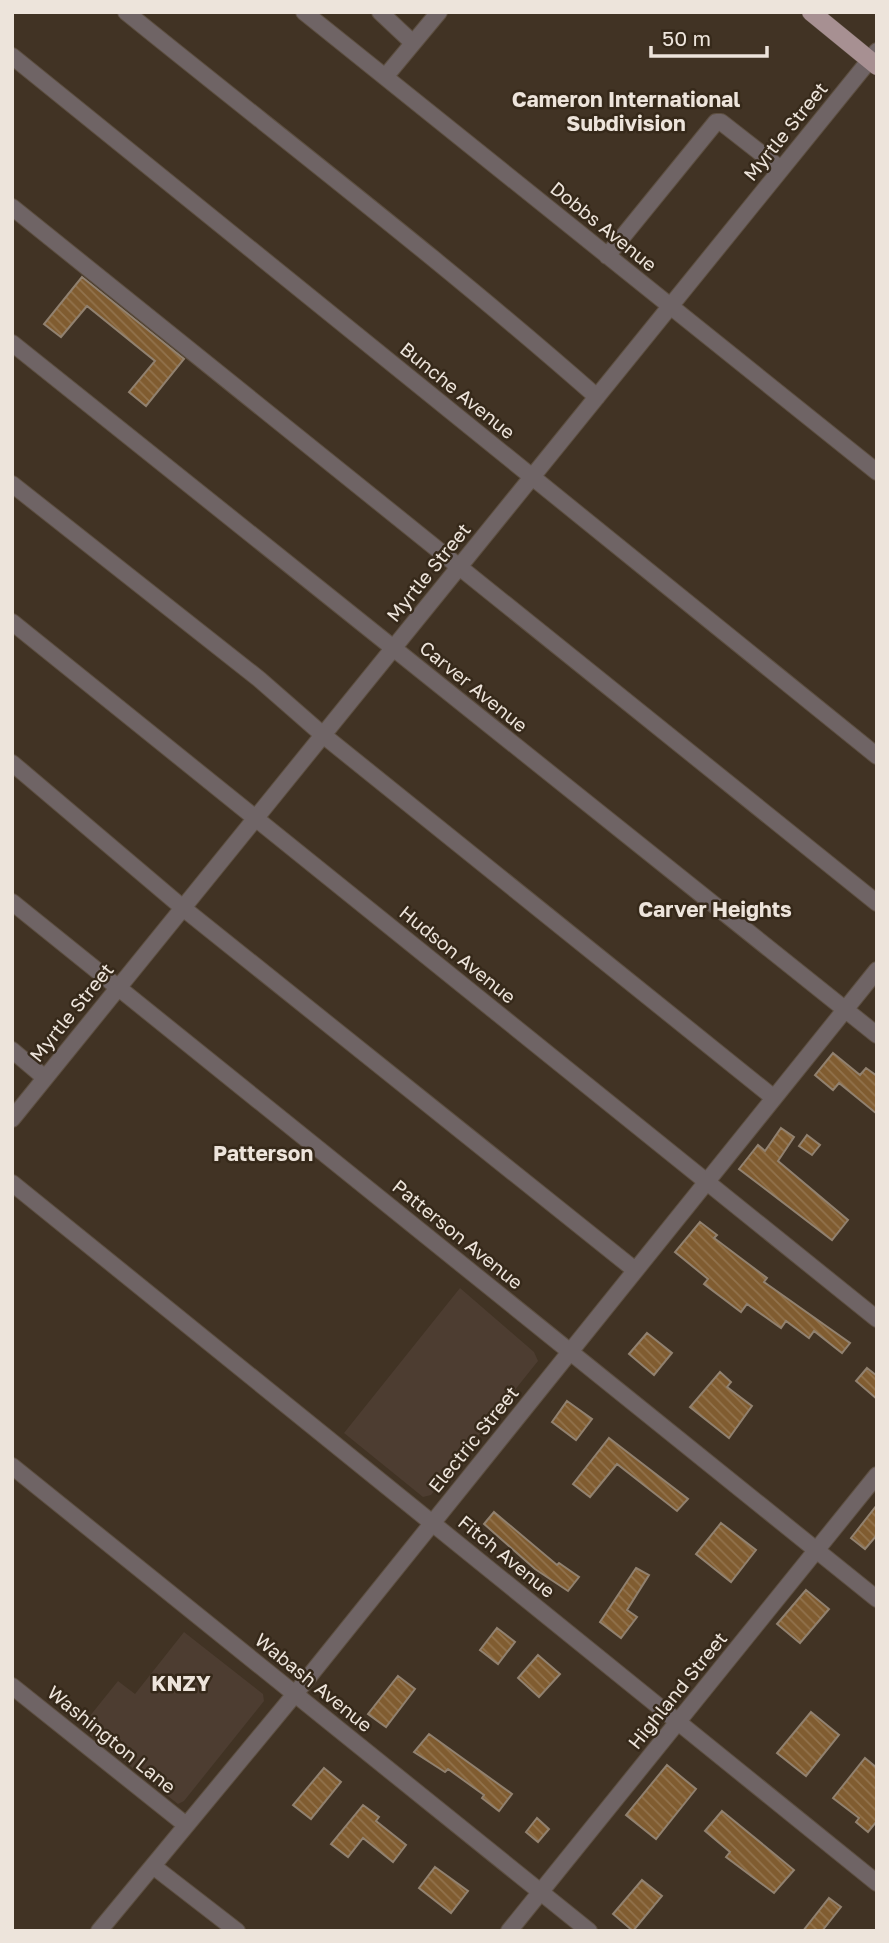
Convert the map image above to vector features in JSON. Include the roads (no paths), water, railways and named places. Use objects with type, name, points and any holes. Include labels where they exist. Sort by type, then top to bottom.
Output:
[{"type":"main road","points":[[811,12],[874,59]]},
{"type":"street","points":[[126,12],[523,331],[597,397]]},
{"type":"street","name":"Dobbs Avenue","points":[[304,12],[877,472]]},
{"type":"street","points":[[380,12],[413,43]]},
{"type":"street","points":[[385,77],[439,12]]},
{"type":"street","name":"Bunche Avenue","points":[[12,56],[877,756]]},
{"type":"street","name":"Myrtle Street","points":[[12,1119],[781,169],[874,59]]},
{"type":"street","points":[[607,256],[716,122],[781,169]]},
{"type":"street","points":[[12,207],[877,903]]},
{"type":"street","name":"Carver Avenue","points":[[12,343],[877,1035]]},
{"type":"street","points":[[12,484],[259,679],[323,734],[774,1098]]},
{"type":"street","name":"Hudson Avenue","points":[[12,622],[877,1319]]},
{"type":"street","points":[[12,763],[183,908],[635,1270]]},
{"type":"street","name":"Patterson Avenue","points":[[12,902],[877,1599]]},
{"type":"street","name":"Electric Street","points":[[99,1931],[295,1694],[877,970]]},
{"type":"street","points":[[12,1050],[45,1078]]},
{"type":"street","name":"Fitch Avenue","points":[[12,1183],[877,1883]]},
{"type":"street","name":"Wabash Avenue","points":[[12,1466],[589,1931]]},
{"type":"street","name":"Highland Street","points":[[509,1931],[877,1475]]},
{"type":"street","name":"Washington Lane","points":[[12,1686],[186,1825]]},
{"type":"street","points":[[153,1866],[237,1931]]},
{"type":"district","name":"Cameron International Subdivision","points":[[626,111]]},
{"type":"district","name":"Carver Heights","points":[[715,909]]},
{"type":"district","name":"Patterson","points":[[263,1153]]},
{"type":"district","name":"KNZY","points":[[181,1683]]}]
